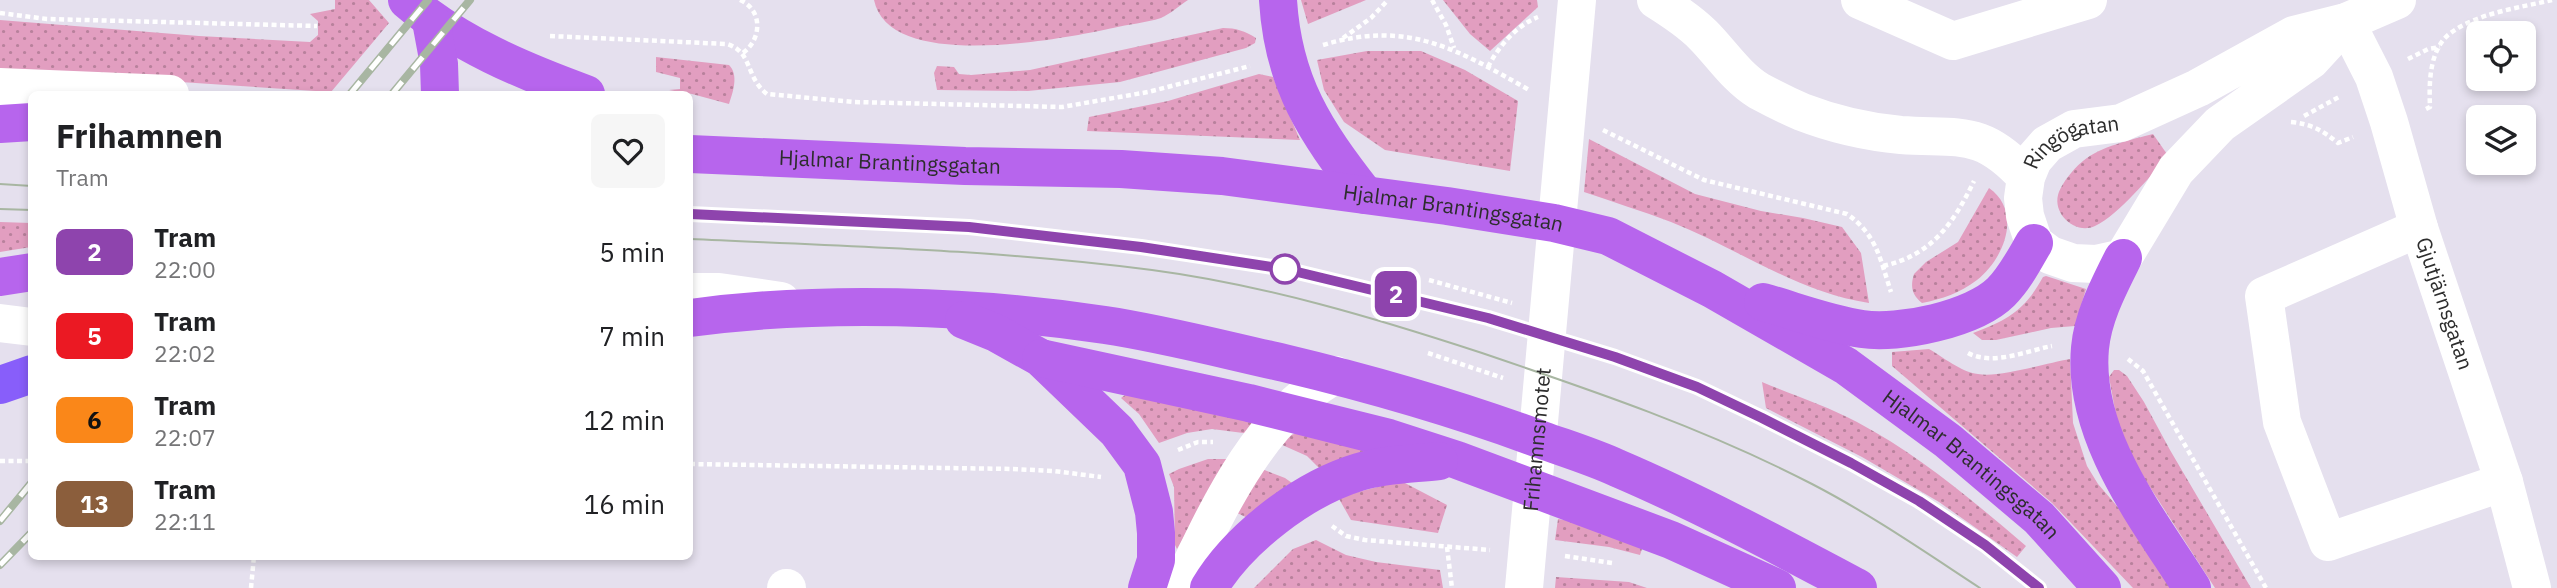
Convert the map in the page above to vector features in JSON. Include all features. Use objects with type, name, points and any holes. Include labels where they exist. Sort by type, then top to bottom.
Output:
[{"type":"highway","points":[[0,385],[28,375]]},
{"type":"main road","points":[[1278,0],[1286,57],[1305,106],[1329,149],[1365,195]]},
{"type":"main road","points":[[419,10],[439,64],[440,91]]},
{"type":"main road","points":[[419,10],[514,65],[579,91]]},
{"type":"main road","points":[[0,124],[28,122]]},
{"type":"main road","name":"Hjalmar Brantingsgatan","points":[[693,151],[965,166],[1121,169],[1222,176],[1554,223],[1608,236],[1712,289],[1846,366],[1948,441],[2039,518],[2102,588]]},
{"type":"main road","points":[[1712,289],[1861,329],[1888,331],[1945,320],[1974,309],[1999,295],[2017,273],[2034,243]]},
{"type":"main road","points":[[2123,258],[2104,298],[2090,347],[2092,403],[2109,451],[2192,588]]},
{"type":"main road","points":[[0,277],[28,273]]},
{"type":"main road","points":[[693,318],[881,307],[1056,318],[1109,326],[1336,375],[1449,407],[1616,467],[1734,523],[1858,588]]},
{"type":"main road","points":[[942,311],[996,333],[1041,358],[1117,431],[1142,465],[1154,512],[1156,560],[1147,588]]},
{"type":"main road","points":[[1041,358],[1286,412],[1389,438],[1457,460],[1671,540],[1777,588]]},
{"type":"main road","points":[[0,363],[28,362]]},
{"type":"main road","points":[[1209,588],[1236,551],[1308,495],[1357,472],[1386,466],[1457,460]]},
{"type":"street","name":"Frihamnsmotet","points":[[1524,588],[1577,0]]},
{"type":"street","points":[[1656,0],[1678,13],[1702,34],[1724,60],[1758,90],[1801,111],[1869,130],[1901,135],[1957,135],[1976,141],[2010,160],[2026,177]]},
{"type":"street","points":[[1860,0],[1953,41],[2088,0]]},
{"type":"street","name":"Ringögatan","points":[[2034,243],[2025,216],[2023,198],[2026,177],[2033,160],[2047,145],[2074,130],[2121,123],[2198,88],[2294,35],[2346,22],[2397,0]]},
{"type":"street","name":"Ringögatan","points":[[2123,258],[2176,170],[2220,124],[2311,60],[2346,22]]},
{"type":"street","name":"Gjutjärnsgatan","points":[[2346,22],[2374,77],[2389,122],[2419,228],[2504,482],[2532,588]]},
{"type":"street","points":[[0,87],[97,91]]},
{"type":"street","points":[[2419,228],[2264,296],[2282,422],[2328,541],[2504,482]]},
{"type":"street","points":[[2034,243],[2050,255],[2073,263],[2096,264],[2123,258]]},
{"type":"street","points":[[693,292],[719,292],[838,308]]},
{"type":"street","points":[[0,299],[28,300]]},
{"type":"street","points":[[0,323],[28,326]]},
{"type":"street","points":[[1180,588],[1256,448],[1302,396],[1336,375]]},
{"type":"path","points":[[740,0],[751,6],[757,15],[758,24],[754,40],[743,52]]},
{"type":"path","points":[[1388,0],[1371,18],[1342,39],[1383,34],[1416,38],[1454,49],[1535,93]]},
{"type":"path","points":[[1432,0],[1446,25],[1454,49]]},
{"type":"path","points":[[2440,47],[2447,36],[2471,23],[2552,0]]},
{"type":"path","points":[[0,13],[47,19],[317,26]]},
{"type":"path","points":[[1488,67],[1495,53],[1527,21]]},
{"type":"path","points":[[539,35],[727,44],[743,52],[757,86],[767,94],[830,101],[1062,107],[1148,92],[1259,64]]},
{"type":"path","points":[[1594,126],[1704,180],[1847,214],[1861,224],[1875,242],[1892,294],[1897,300]]},
{"type":"path","points":[[1429,280],[1521,305]]},
{"type":"path","points":[[1958,348],[1975,356],[1995,358],[2053,346],[2090,347],[2115,351],[2129,359],[2143,371],[2266,588]]},
{"type":"path","points":[[1428,353],[1514,382]]},
{"type":"path","points":[[693,464],[1013,469],[1108,478],[1198,442],[1230,442],[1256,448]]},
{"type":"path","points":[[0,461],[28,461]]},
{"type":"path","points":[[1318,491],[1332,527]]},
{"type":"path","points":[[1447,547],[1452,588]]},
{"type":"path","points":[[251,588],[254,560]]},
{"type":"shaded area","points":[[335,0],[369,0],[389,23],[332,91],[105,77],[0,74],[0,20],[310,42],[318,35],[318,21],[310,14],[335,9]]},
{"type":"shaded area","points":[[874,0],[1188,0],[1161,18],[1149,21],[1056,39],[980,46],[943,44],[911,37],[886,23]]},
{"type":"shaded area","points":[[1301,0],[1366,0],[1308,24]]},
{"type":"shaded area","points":[[1443,0],[1537,0],[1538,7],[1490,51],[1470,34]]},
{"type":"shaded area","points":[[1223,28],[1248,33],[1256,38],[1255,43],[1246,48],[1120,82],[1028,91],[937,90],[934,73],[937,66],[954,67],[959,74],[971,75],[1030,70]]},
{"type":"shaded area","points":[[1367,51],[1421,51],[1465,70],[1518,101],[1510,171],[1385,150],[1344,122],[1324,90],[1317,60]]},
{"type":"shaded area","points":[[656,57],[729,65],[734,79],[729,104],[693,94],[693,91],[669,90],[680,89],[680,78],[656,72]]},
{"type":"shaded area","points":[[1259,74],[1273,77],[1300,140],[1087,131],[1089,117],[1168,101]]},
{"type":"shaded area","points":[[2153,134],[2169,157],[2114,213],[2088,228],[2080,228],[2062,216],[2057,202],[2058,195],[2076,168],[2090,156],[2107,148]]},
{"type":"shaded area","points":[[1589,139],[1695,194],[1761,211],[1842,227],[1861,253],[1869,303],[1817,289],[1696,232],[1584,192]]},
{"type":"shaded area","points":[[1989,188],[1999,198],[2005,210],[2006,235],[2002,248],[1987,271],[1964,289],[1922,303],[1913,290],[1914,274],[1926,262],[1958,242]]},
{"type":"shaded area","points":[[0,222],[28,223],[28,247],[0,252]]},
{"type":"shaded area","points":[[2046,276],[2086,289],[2075,326],[2051,328],[1996,340],[1982,340],[1973,333],[2006,318],[2022,306]]},
{"type":"shaded area","points":[[1929,349],[1965,370],[1987,375],[2070,359],[2073,423],[2087,466],[2098,484],[2152,547],[2179,588],[2133,588],[2052,503],[1892,366],[1892,352]]},
{"type":"shaded area","points":[[2114,370],[2127,376],[2144,402],[2251,588],[2215,588],[2135,464],[2120,437],[2109,377]]},
{"type":"shaded area","points":[[1762,382],[1834,411],[1880,435],[1944,479],[2026,546],[2017,557],[1939,502],[1862,457],[1766,408]]},
{"type":"shaded area","points":[[1129,392],[1258,424],[1251,434],[1212,429],[1187,433],[1159,443],[1139,414],[1121,398]]},
{"type":"shaded area","points":[[1301,432],[1380,452],[1325,474],[1307,456],[1280,444],[1291,435]]},
{"type":"shaded area","points":[[1208,459],[1229,459],[1177,549],[1174,487],[1169,474]]},
{"type":"shaded area","points":[[1262,469],[1292,483],[1250,519],[1237,513]]},
{"type":"shaded area","points":[[1401,481],[1447,505],[1438,533],[1351,520],[1338,497]]},
{"type":"shaded area","points":[[1558,519],[1579,522],[1643,546],[1640,555],[1609,547],[1555,540]]},
{"type":"shaded area","points":[[1316,540],[1346,555],[1376,562],[1440,570],[1443,588],[1254,588],[1293,549]]},
{"type":"shaded area","points":[[1556,577],[1629,582],[1647,588],[1555,588]]},
{"type":"tram line","points":[[0,184],[28,186]]},
{"type":"tram line","points":[[0,209],[28,210]]},
{"type":"tram line","points":[[693,214],[969,227],[1141,247],[1285,269],[1488,319],[1615,357],[1697,387],[1762,418],[1919,501],[1985,545],[2039,588]]},
{"type":"tram line","name":"2","points":[[693,214],[969,227],[1141,247],[1285,269],[1488,318],[1615,357],[1697,387],[1762,418],[1919,501],[1985,545],[2039,588]]},
{"type":"tram line","points":[[693,239],[921,250],[1095,263],[1194,276],[1319,304],[1482,353],[1691,428],[1772,464],[1834,496],[1980,588]]},
{"type":"railway","points":[[352,91],[428,0]]},
{"type":"railway","points":[[394,91],[470,0]]},
{"type":"railway","points":[[0,521],[28,487]]},
{"type":"railway","points":[[0,565],[28,536]]}]
